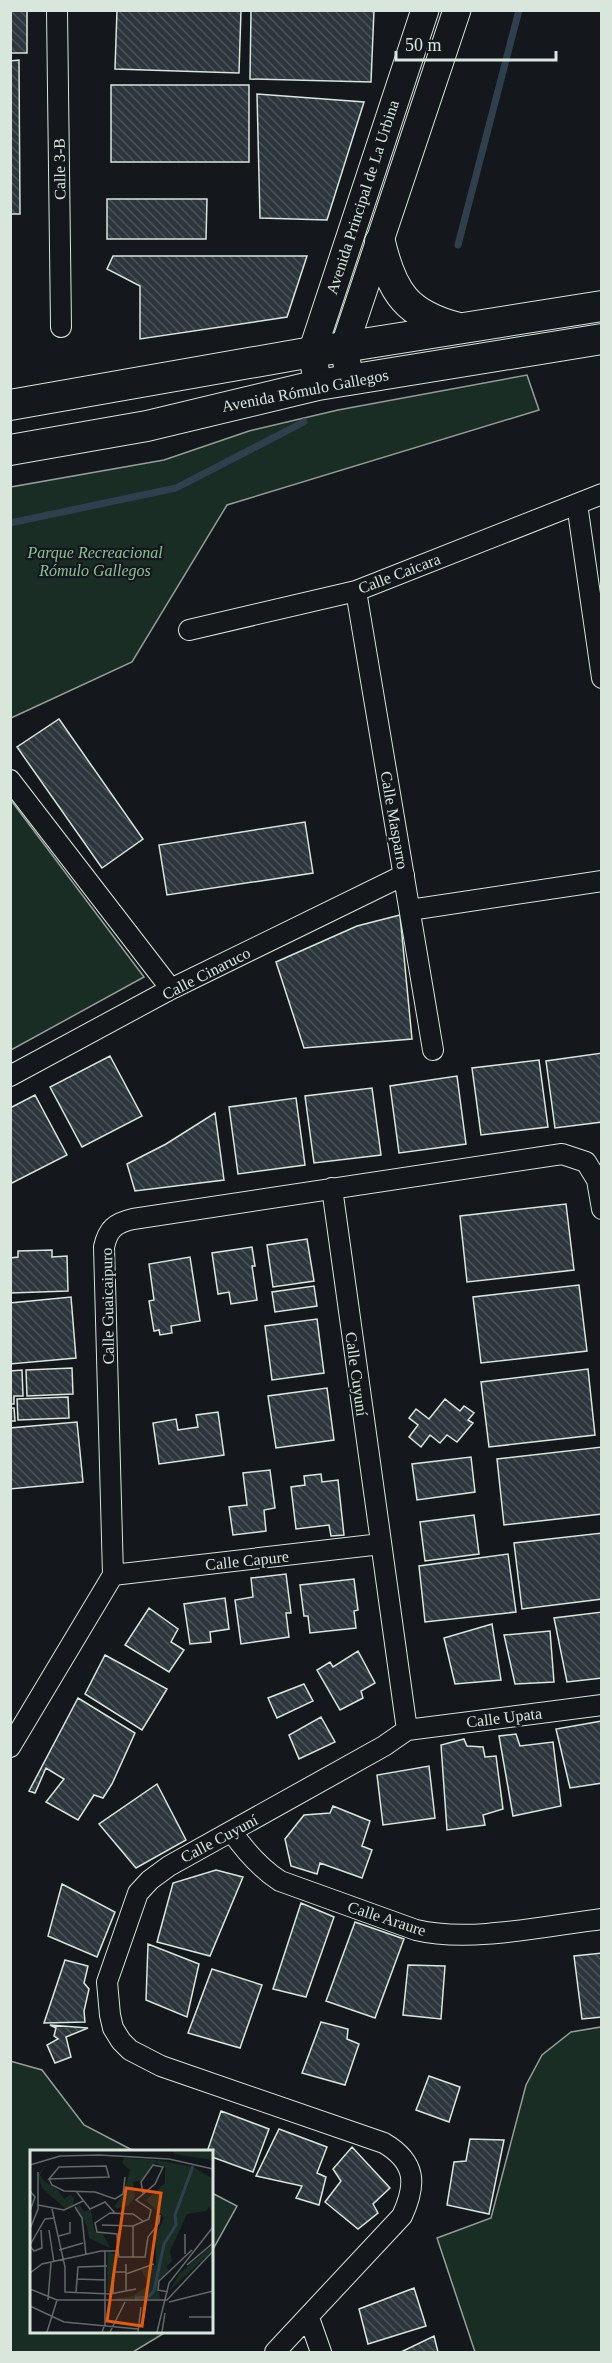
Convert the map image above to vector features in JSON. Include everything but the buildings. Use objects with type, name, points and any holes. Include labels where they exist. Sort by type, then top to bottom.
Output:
[{"type":"main road","name":"Avenida Principal de La Urbina","points":[[318,385],[312,352],[425,10]]},
{"type":"main road","name":"Avenida Principal de La Urbina","points":[[344,348],[458,10]]},
{"type":"main road","points":[[381,242],[390,276],[411,307],[442,324],[462,329]]},
{"type":"main road","name":"Avenida Rómulo Gallegos","points":[[10,405],[312,352],[602,306]]},
{"type":"main road","name":"Avenida Rómulo Gallegos","points":[[10,450],[147,426],[350,379],[602,339]]},
{"type":"main road","points":[[344,348],[350,379]]},
{"type":"street","name":"Calle 3-B","points":[[57,10],[61,327]]},
{"type":"street","name":"Calle Caicara","points":[[189,630],[356,591],[602,494]]},
{"type":"street","points":[[577,504],[602,678]]},
{"type":"street","name":"Calle Masparro","points":[[356,591],[433,1050]]},
{"type":"street","points":[[10,780],[171,989]]},
{"type":"street","name":"Calle Cinaruco","points":[[10,1077],[171,989],[404,875]]},
{"type":"street","points":[[410,910],[602,881]]},
{"type":"street","name":"Calle Guaicaipuro","points":[[113,1575],[104,1247],[106,1237],[119,1222],[562,1154],[586,1162],[597,1180],[602,1209]]},
{"type":"street","name":"Calle Cuyuní","points":[[275,2352],[402,2216],[412,2187],[411,2173],[405,2159],[384,2144],[145,2059],[130,2050],[113,2028],[107,1982],[138,1893],[150,1880],[169,1866],[384,1746],[407,1730],[332,1188]]},
{"type":"street","name":"Calle Capure","points":[[113,1575],[381,1544]]},
{"type":"street","points":[[10,1747],[113,1575]]},
{"type":"street","name":"Calle Upata","points":[[407,1730],[602,1705]]},
{"type":"street","name":"Calle Araure","points":[[232,1832],[244,1850],[263,1870],[280,1881],[416,1930],[434,1934],[471,1935],[602,1920]]},
{"type":"street","points":[[309,2318],[321,2352]]},
{"type":"green space","name":"Parque Recreacional Rómulo Gallegos","points":[[527,375],[539,410],[227,505],[132,662],[11,718],[11,487],[164,460],[249,431],[338,410]]},
{"type":"green space","points":[[10,799],[144,977],[11,1050],[10,1050]]},
{"type":"green space","points":[[601,2027],[601,2352],[475,2352],[437,2238],[491,2218],[526,2085],[542,2055],[571,2032]]},
{"type":"green space","points":[[10,2061],[42,2070],[84,2125],[132,2150],[30,2150],[30,2333],[164,2333],[133,2352],[11,2352]]},
{"type":"green space","points":[[213,2194],[237,2206],[213,2249]]},
{"type":"waterway","points":[[458,245],[519,10]]},
{"type":"waterway","points":[[10,523],[176,488],[304,422]]}]
